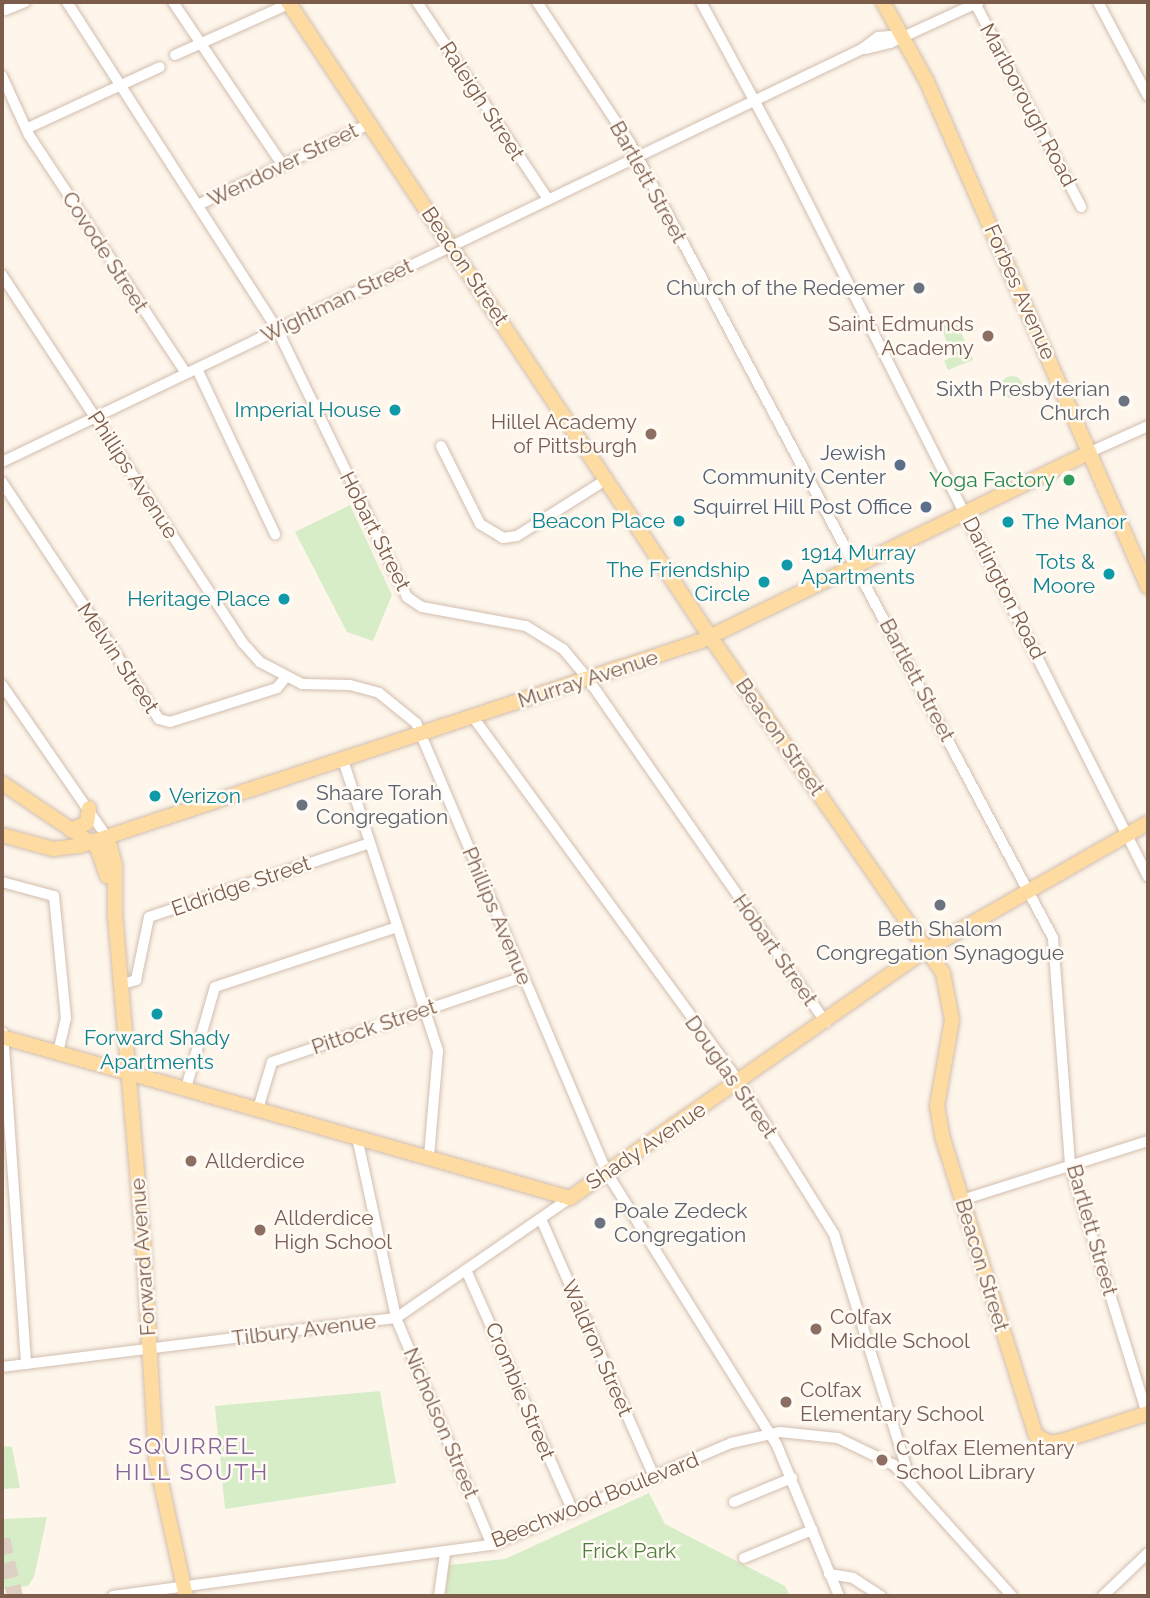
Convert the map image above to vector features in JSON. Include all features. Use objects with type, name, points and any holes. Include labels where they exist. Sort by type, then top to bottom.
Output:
[{"type":"main road","name":"Beacon Street","points":[[290,2],[711,638],[943,973],[952,1001],[937,1106],[962,1200],[1036,1435],[1051,1443],[1062,1441],[1148,1413]]},
{"type":"main road","name":"Forbes Avenue","points":[[883,2],[927,82],[1148,587]]},
{"type":"main road","name":"Murray Avenue","points":[[108,848],[420,733],[711,638],[1090,452]]},
{"type":"main road","points":[[2,783],[90,843],[108,848]]},
{"type":"main road","points":[[71,830],[87,822],[89,808]]},
{"type":"main road","name":"Shady Avenue","points":[[3,1035],[570,1198],[826,1023],[928,949],[1148,823]]},
{"type":"main road","points":[[2,835],[53,849],[90,843]]},
{"type":"main road","name":"Forward Avenue","points":[[108,848],[150,1349],[156,1461],[185,1591]]},
{"type":"street","points":[[5,10],[25,2]]},
{"type":"street","name":"Hobart Street","points":[[67,2],[277,329],[407,597],[422,607],[538,631],[563,649],[588,679],[826,1023]]},
{"type":"street","points":[[173,2],[282,164]]},
{"type":"street","points":[[175,55],[202,45],[290,2]]},
{"type":"street","name":"Raleigh Street","points":[[417,2],[548,200]]},
{"type":"street","name":"Bartlett Street","points":[[537,2],[637,156],[1030,891],[1057,948],[1070,1165],[1148,1413]]},
{"type":"street","name":"Darlington Road","points":[[701,2],[754,98],[1148,877]]},
{"type":"street","points":[[1098,2],[1143,76],[1148,96]]},
{"type":"street","name":"Wightman Street","points":[[2,462],[451,247],[754,98],[862,49],[880,46],[977,3]]},
{"type":"street","name":"Marlborough Road","points":[[977,3],[1081,207]]},
{"type":"street","points":[[28,128],[160,67]]},
{"type":"street","name":"Covode Street","points":[[2,76],[28,128],[191,371],[275,534]]},
{"type":"street","name":"Wendover Street","points":[[198,205],[369,124]]},
{"type":"street","name":"Phillips Avenue","points":[[2,275],[242,642],[260,662],[285,678],[302,684],[350,685],[379,693],[406,711],[420,733],[607,1173],[769,1433],[792,1479],[839,1596]]},
{"type":"street","name":"Murray Avenue","points":[[1090,452],[1148,426]]},
{"type":"street","points":[[440,446],[480,524],[503,538],[517,536],[607,479]]},
{"type":"street","name":"Melvin Street","points":[[2,482],[159,719],[170,722],[277,688],[285,678]]},
{"type":"street","points":[[2,685],[89,808],[108,848]]},
{"type":"street","name":"Douglas Street","points":[[473,717],[739,1082],[834,1234],[909,1478]]},
{"type":"street","points":[[343,760],[438,1051],[429,1157]]},
{"type":"street","name":"Eldridge Street","points":[[120,985],[136,980],[149,917],[370,843]]},
{"type":"street","points":[[2,882],[54,896],[66,1018],[58,1052]]},
{"type":"street","points":[[186,1088],[215,987],[397,927]]},
{"type":"street","name":"Pittock Street","points":[[258,1109],[272,1062],[523,977]]},
{"type":"street","points":[[3,1035],[26,1364]]},
{"type":"street","name":"Nicholson Street","points":[[356,1137],[396,1318],[492,1545]]},
{"type":"street","points":[[962,1200],[1148,1141]]},
{"type":"street","name":"Tilbury Avenue","points":[[2,1367],[396,1318],[570,1198]]},
{"type":"street","name":"Waldron Street","points":[[541,1219],[654,1477]]},
{"type":"street","name":"Crombie Street","points":[[467,1270],[573,1512]]},
{"type":"street","name":"Beechwood Boulevard","points":[[113,1596],[185,1591],[492,1545],[731,1443],[769,1433],[804,1432],[838,1438],[875,1454],[909,1478],[1012,1596]]},
{"type":"street","points":[[734,1503],[792,1479]]},
{"type":"street","points":[[744,1558],[812,1530]]},
{"type":"street","points":[[439,1596],[445,1553]]},
{"type":"street","points":[[1103,1596],[1148,1553]]},
{"type":"street","points":[[829,1574],[853,1578],[881,1596]]},
{"type":"green space","points":[[945,325],[958,325],[973,360],[948,370],[944,361],[953,356],[941,328]]},
{"type":"green space","points":[[1012,376],[1020,379],[1023,387],[1020,395],[1012,398],[1004,395],[1001,387],[1004,379]]},
{"type":"green space","points":[[350,505],[392,595],[373,641],[347,632],[295,532]]},
{"type":"green space","points":[[380,1391],[396,1483],[225,1509],[215,1406]]},
{"type":"green space","points":[[2,1446],[12,1447],[20,1488],[3,1489]]},
{"type":"green space","name":"Frick Park","points":[[649,1493],[665,1524],[785,1586],[790,1596],[445,1596],[449,1565],[505,1559]]},
{"type":"green space","points":[[47,1517],[34,1577],[28,1586],[2,1589],[2,1519]]},
{"type":"tunnel","points":[[2,1539],[15,1596]]},
{"type":"place","name":"Church of the Redeemer","points":[[919,288]]},
{"type":"place","name":"Saint Edmunds Academy","points":[[988,336]]},
{"type":"place","name":"Sixth Presbyterian Church","points":[[1124,401]]},
{"type":"place","name":"Imperial House","points":[[395,410]]},
{"type":"place","name":"Hillel Academy of Pittsburgh","points":[[651,434]]},
{"type":"place","name":"Jewish Community Center","points":[[900,465]]},
{"type":"place","name":"Yoga Factory","points":[[1069,480]]},
{"type":"place","name":"Squirrel Hill Post Office","points":[[926,507]]},
{"type":"place","name":"Beacon Place","points":[[679,521]]},
{"type":"place","name":"The Manor","points":[[1008,522]]},
{"type":"place","name":"1914 Murray Apartments","points":[[787,565]]},
{"type":"place","name":"Tots & Moore","points":[[1109,574]]},
{"type":"place","name":"The Friendship Circle","points":[[764,582]]},
{"type":"place","name":"Heritage Place","points":[[284,599]]},
{"type":"place","name":"Verizon","points":[[155,796]]},
{"type":"place","name":"Shaare Torah Congregation","points":[[302,805]]},
{"type":"place","name":"Beth Shalom Congregation Synagogue","points":[[940,905]]},
{"type":"place","name":"Forward Shady Apartments","points":[[157,1014]]},
{"type":"place","name":"Allderdice","points":[[191,1161]]},
{"type":"place","name":"Poale Zedeck Congregation","points":[[600,1223]]},
{"type":"place","name":"Allderdice High School","points":[[260,1230]]},
{"type":"place","name":"Colfax Middle School","points":[[816,1329]]},
{"type":"place","name":"Colfax Elementary School","points":[[786,1402]]},
{"type":"place","name":"Colfax Elementary School Library","points":[[882,1460]]},
{"type":"district","name":"SQUIRREL HILL SOUTH","points":[[192,1459]]}]
